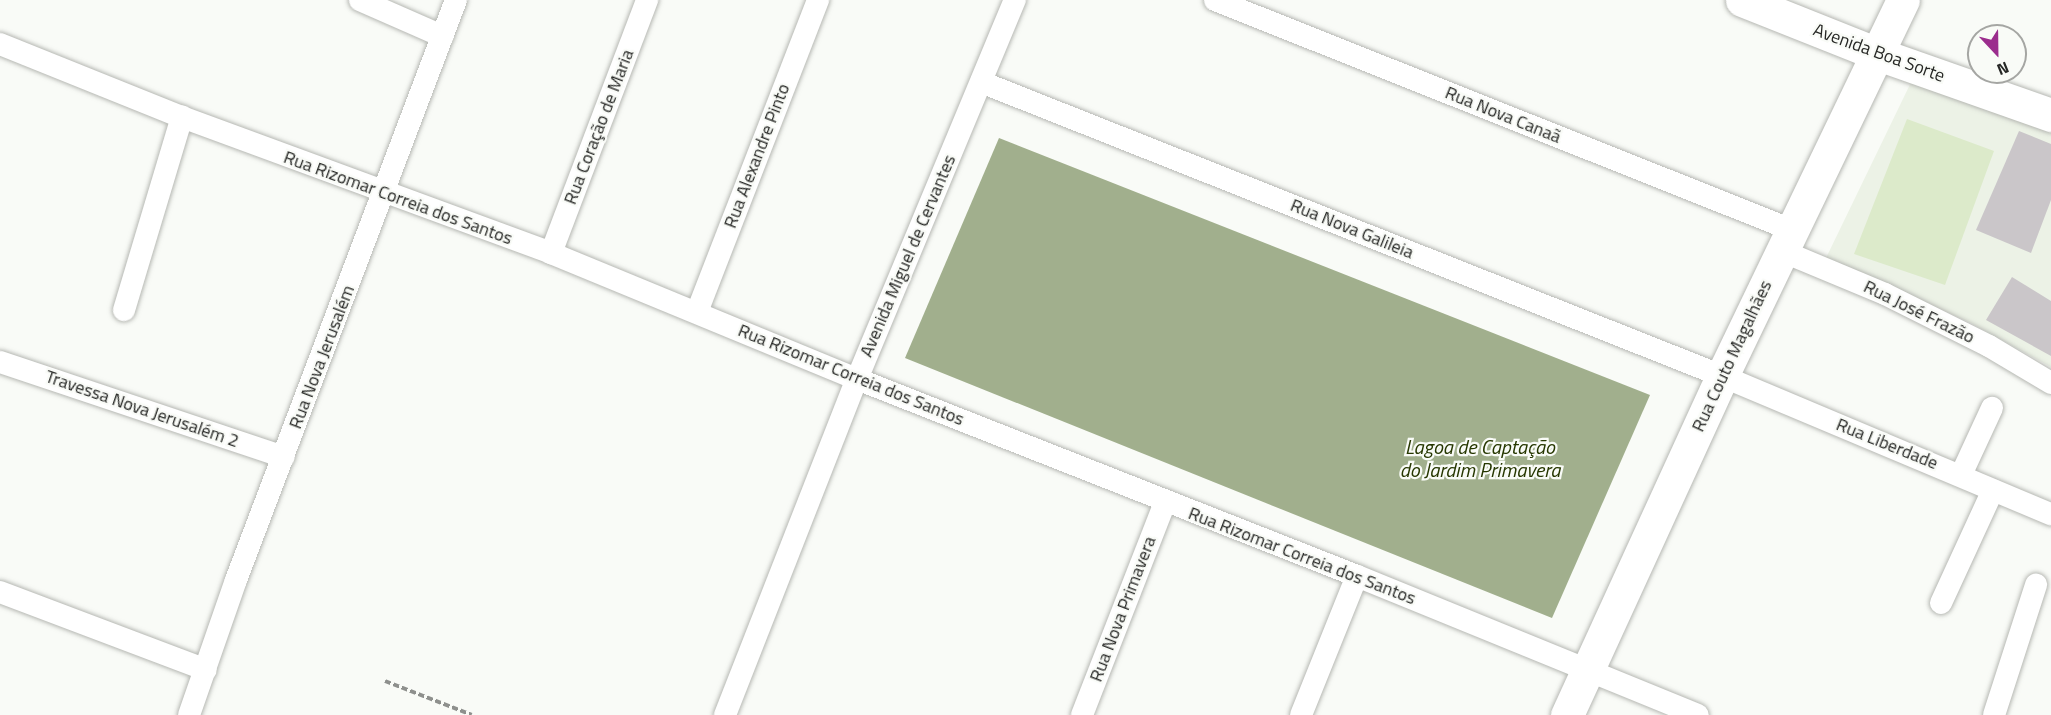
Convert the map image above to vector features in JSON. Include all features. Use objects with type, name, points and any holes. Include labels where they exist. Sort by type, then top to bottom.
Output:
[{"type":"street","points":[[360,0],[442,36]]},
{"type":"street","name":"Rua Nova Jerusalém","points":[[197,713],[206,670],[236,580],[456,0]]},
{"type":"street","name":"Rua Coração de Maria","points":[[551,253],[647,0]]},
{"type":"street","name":"Rua Alexandre Pinto","points":[[697,312],[818,0]]},
{"type":"street","name":"Avenida Miguel de Cervantes","points":[[725,715],[856,379],[1015,0]]},
{"type":"street","name":"Rua Nova Canaã","points":[[1215,0],[1787,241]]},
{"type":"street","name":"Avenida Boa Sorte","points":[[1742,0],[1875,53],[2051,115]]},
{"type":"street","name":"Rua Couto Magalhães","points":[[1567,715],[1722,376],[1875,53],[1903,0]]},
{"type":"street","name":"Rua Rizomar Correia dos Santos","points":[[0,44],[182,117],[551,253],[856,379],[1357,576],[1698,715]]},
{"type":"street","name":"Rua Nova Galileia","points":[[981,82],[1722,376]]},
{"type":"street","points":[[124,310],[182,117]]},
{"type":"street","name":"Rua José Frazão","points":[[1787,241],[1989,346],[2051,383]]},
{"type":"street","name":"Travessa Nova Jerusalém 2","points":[[0,362],[284,457]]},
{"type":"street","name":"Rua Liberdade","points":[[1722,376],[2051,514]]},
{"type":"street","points":[[1961,475],[1992,408]]},
{"type":"street","points":[[1941,603],[1993,490]]},
{"type":"street","name":"Rua Nova Primavera","points":[[1082,715],[1165,502]]},
{"type":"street","points":[[1301,715],[1357,576]]},
{"type":"street","points":[[1994,715],[2036,585]]},
{"type":"street","points":[[0,592],[206,670]]},
{"type":"path","points":[[385,681],[472,715]]},
{"type":"shaded area","points":[[1916,72],[2051,123],[2051,367],[1971,323],[1826,258]]},
{"type":"shaded area","points":[[1907,119],[1994,151],[1945,285],[1854,254]]},
{"type":"water","name":"Lagoa de Captação do Jardim Primavera","points":[[999,138],[1650,395],[1552,618],[905,358]]},
{"type":"building","points":[[2019,131],[2051,144],[2051,200],[2031,253],[1976,230]]},
{"type":"building","points":[[2012,277],[2051,301],[2051,356],[1986,320]]}]
